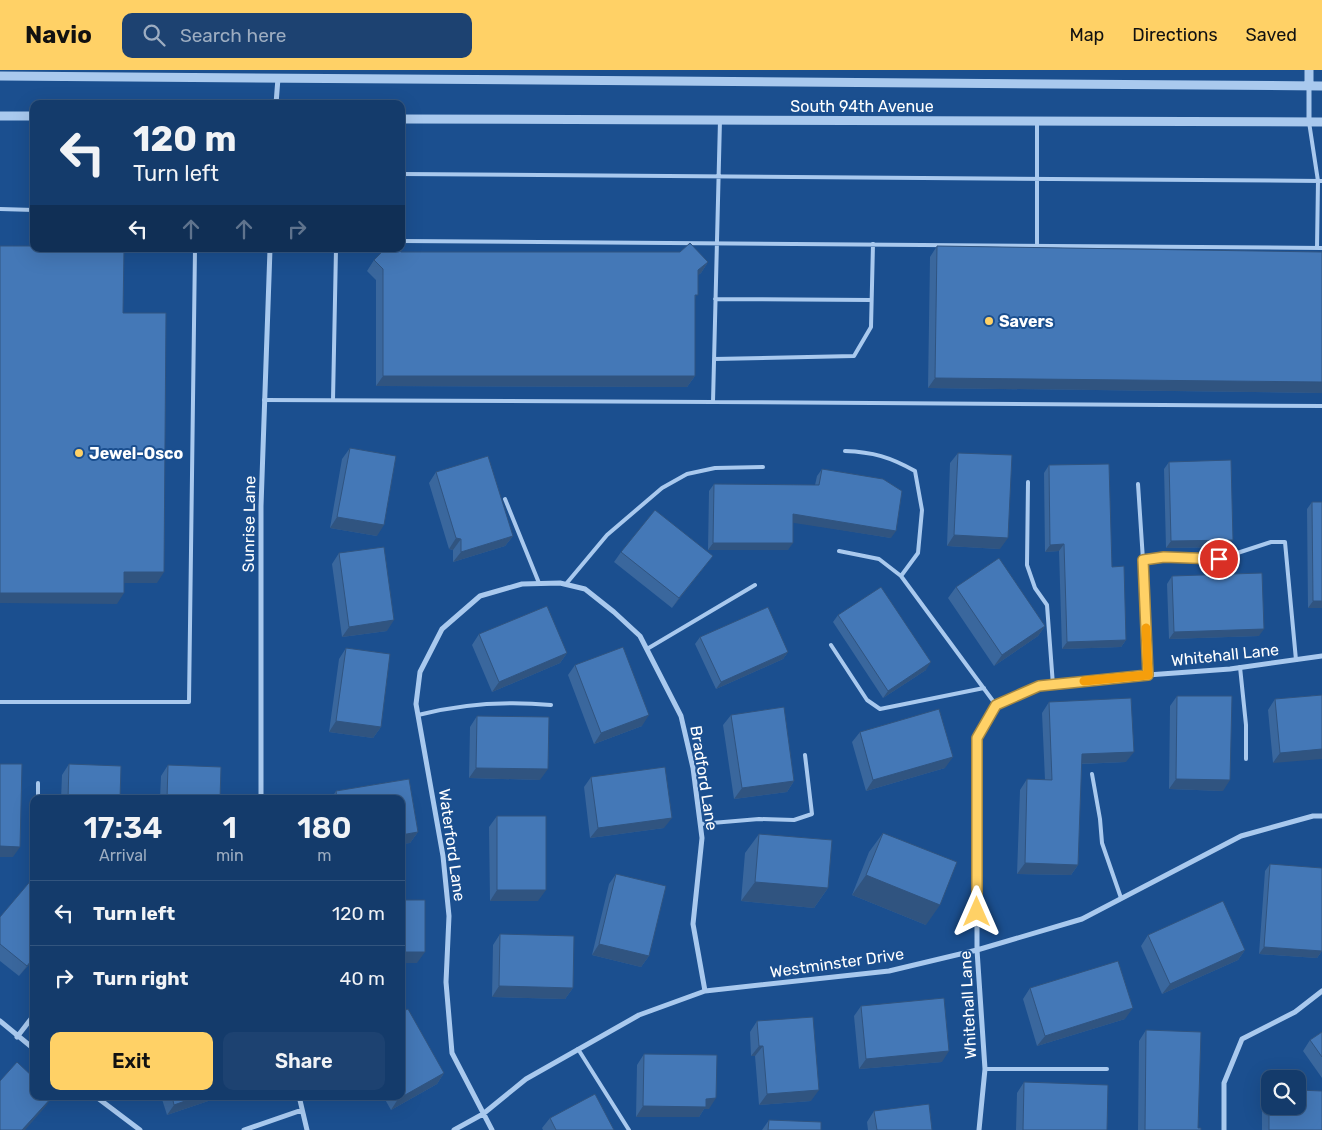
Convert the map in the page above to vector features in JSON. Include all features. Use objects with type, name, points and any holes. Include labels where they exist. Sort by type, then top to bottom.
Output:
[{"type":"street","points":[[1309,70],[1309,122]]},
{"type":"street","name":"South 94th Avenue","points":[[0,76],[1322,86]]},
{"type":"street","points":[[276,100],[278,78]]},
{"type":"street","points":[[0,116],[30,116]]},
{"type":"street","name":"South 94th Avenue","points":[[405,119],[1322,122]]},
{"type":"street","name":"Sunrise Lane","points":[[261,795],[261,506],[270,252]]},
{"type":"street","name":"Bradford Lane","points":[[480,596],[522,584],[566,584],[585,589],[640,636],[681,716],[693,768],[702,838],[693,924],[705,991]]},
{"type":"street","name":"Waterford Lane","points":[[480,596],[442,629],[420,672],[416,704],[444,864],[449,916],[446,982],[452,1053],[492,1130]]},
{"type":"street","name":"Whitehall Lane","points":[[979,1130],[985,1069],[977,950],[977,738],[996,705],[1039,686],[1240,667],[1322,656]]},
{"type":"street","name":"Westminster Drive","points":[[454,1130],[483,1114],[526,1078],[578,1049],[639,1016],[705,991],[889,971],[977,950],[1082,920],[1241,836],[1312,816],[1322,816]]},
{"type":"street","points":[[1224,1130],[1224,1083],[1242,1039],[1295,1012],[1322,991]]},
{"type":"street","points":[[17,1037],[30,1020]]},
{"type":"street","points":[[0,1021],[30,1046]]},
{"type":"street","points":[[100,1100],[140,1130]]},
{"type":"street","points":[[300,1100],[307,1130]]},
{"type":"street","points":[[244,1130],[302,1110]]},
{"type":"lane","points":[[713,402],[720,120]]},
{"type":"lane","points":[[1036,246],[1037,121]]},
{"type":"lane","points":[[405,241],[1320,248],[1320,181],[1309,122]]},
{"type":"lane","points":[[405,174],[1320,181]]},
{"type":"lane","points":[[0,209],[30,210]]},
{"type":"lane","points":[[714,358],[854,356],[871,328],[873,244]]},
{"type":"lane","points":[[0,702],[189,702],[195,252]]},
{"type":"lane","points":[[334,400],[336,252]]},
{"type":"lane","points":[[715,299],[871,300]]},
{"type":"lane","points":[[264,400],[1322,406]]},
{"type":"lane","points":[[845,452],[869,452],[896,461],[915,471],[922,510],[918,553],[901,576]]},
{"type":"lane","points":[[566,584],[607,535],[662,488],[687,474],[715,468],[763,467]]},
{"type":"lane","points":[[1028,482],[1028,565],[1035,588],[1047,605],[1053,685]]},
{"type":"lane","points":[[1138,484],[1148,675]]},
{"type":"lane","points":[[506,499],[539,583]]},
{"type":"lane","points":[[1143,560],[1164,557],[1219,559],[1271,542],[1285,542],[1296,660]]},
{"type":"lane","points":[[839,551],[879,559],[901,576],[996,705]]},
{"type":"lane","points":[[647,649],[755,585]]},
{"type":"lane","points":[[831,645],[866,700],[880,709],[984,688]]},
{"type":"lane","points":[[1240,667],[1246,725],[1246,759]]},
{"type":"lane","points":[[418,715],[446,708],[514,702],[551,705]]},
{"type":"lane","points":[[700,824],[759,819],[794,820],[812,814],[806,755]]},
{"type":"lane","points":[[1092,774],[1102,843],[1121,898]]},
{"type":"lane","points":[[38,783],[38,795]]},
{"type":"lane","points":[[578,1049],[629,1130]]},
{"type":"lane","points":[[985,1069],[1107,1069]]},
{"type":"building","points":[[690,243],[708,262],[698,270],[698,295],[695,295],[695,376],[383,376],[383,269],[374,260],[382,252],[680,252]]},
{"type":"building","name":"Jewel-Osco","points":[[0,246],[30,246],[30,252],[124,252],[123,313],[166,313],[164,572],[124,572],[124,593],[0,593]]},
{"type":"building","points":[[937,246],[1322,252],[1322,382],[935,378]]},
{"type":"building","points":[[350,448],[396,456],[384,525],[337,517]]},
{"type":"building","points":[[958,453],[1012,455],[1008,538],[954,535]]},
{"type":"building","points":[[488,456],[513,536],[461,552],[461,539],[456,538],[436,472]]},
{"type":"building","points":[[1231,460],[1233,540],[1171,541],[1169,462]]},
{"type":"building","points":[[1109,464],[1112,567],[1124,566],[1126,640],[1067,642],[1064,544],[1050,545],[1049,465]]},
{"type":"building","points":[[822,469],[883,479],[902,491],[896,531],[793,514],[793,543],[713,543],[714,484],[819,485]]},
{"type":"building","points":[[1312,502],[1322,502],[1322,601],[1313,601]]},
{"type":"building","points":[[655,510],[713,556],[679,598],[621,552]]},
{"type":"building","points":[[384,547],[394,620],[349,627],[339,553]]},
{"type":"building","points":[[999,558],[1045,626],[1002,655],[956,587]]},
{"type":"building","points":[[1262,573],[1264,629],[1174,632],[1172,576]]},
{"type":"building","points":[[881,587],[931,662],[888,691],[838,615]]},
{"type":"building","points":[[547,606],[567,653],[499,682],[479,634]]},
{"type":"building","points":[[768,607],[788,652],[721,682],[700,637]]},
{"type":"building","points":[[623,647],[649,715],[601,733],[575,665]]},
{"type":"building","points":[[346,648],[390,654],[381,727],[336,721]]},
{"type":"building","points":[[1322,695],[1322,749],[1280,753],[1275,699]]},
{"type":"building","points":[[1177,696],[1232,696],[1230,780],[1176,779]]},
{"type":"building","points":[[1131,698],[1134,752],[1082,754],[1078,865],[1025,863],[1027,779],[1052,780],[1049,702]]},
{"type":"building","points":[[784,707],[794,781],[742,788],[731,715]]},
{"type":"building","points":[[939,709],[953,757],[873,780],[860,732]]},
{"type":"building","points":[[477,716],[549,717],[548,769],[476,768]]},
{"type":"building","points":[[0,764],[22,764],[20,847],[0,846]]},
{"type":"building","points":[[69,764],[121,766],[120,795],[68,795]]},
{"type":"building","points":[[168,765],[221,767],[220,795],[167,795]]},
{"type":"building","points":[[665,767],[672,818],[598,828],[591,777]]},
{"type":"building","points":[[409,779],[418,832],[405,834],[405,795],[336,795],[336,791]]},
{"type":"building","points":[[497,816],[546,816],[546,890],[497,890]]},
{"type":"building","points":[[883,833],[957,862],[940,905],[866,875]]},
{"type":"building","points":[[759,834],[832,840],[828,888],[755,882]]},
{"type":"building","points":[[1270,864],[1322,868],[1322,951],[1264,947]]},
{"type":"building","points":[[616,874],[666,886],[649,956],[599,944]]},
{"type":"building","points":[[30,882],[30,962],[27,966],[0,944],[0,917]]},
{"type":"building","points":[[405,900],[425,900],[425,952],[405,952]]},
{"type":"building","points":[[1223,901],[1245,950],[1170,984],[1148,935]]},
{"type":"building","points":[[500,934],[574,936],[573,988],[499,986]]},
{"type":"building","points":[[1118,961],[1133,1008],[1045,1036],[1030,988]]},
{"type":"building","points":[[944,998],[949,1051],[866,1059],[861,1006]]},
{"type":"building","points":[[408,1009],[444,1073],[405,1095],[405,1010]]},
{"type":"building","points":[[813,1017],[819,1090],[767,1094],[763,1046],[759,1046],[757,1021]]},
{"type":"building","points":[[1146,1030],[1201,1032],[1198,1128],[1201,1128],[1201,1130],[1145,1130]]},
{"type":"building","points":[[1322,1032],[1322,1057],[1310,1040]]},
{"type":"building","points":[[644,1054],[717,1055],[716,1098],[706,1099],[706,1107],[643,1106]]},
{"type":"building","points":[[17,1062],[30,1074],[30,1100],[49,1100],[22,1130],[0,1130],[0,1081]]},
{"type":"building","points":[[1024,1082],[1108,1085],[1107,1130],[1023,1130]]},
{"type":"building","points":[[1306,1090],[1322,1091],[1322,1130],[1269,1130],[1269,1115],[1306,1115]]},
{"type":"building","points":[[595,1094],[614,1130],[556,1130],[550,1118]]},
{"type":"building","points":[[173,1100],[188,1100],[174,1105]]},
{"type":"building","points":[[929,1104],[932,1130],[877,1130],[874,1111]]},
{"type":"building","points":[[769,1120],[821,1122],[821,1130],[768,1130]]},
{"type":"slow traffic","points":[[1084,681],[1148,675],[1146,628]]},
{"type":"place","name":"Savers","points":[[989,321]]},
{"type":"place","name":"Jewel-Osco","points":[[79,453]]},
{"type":"route","points":[[977,912],[977,738],[996,705],[1039,686],[1148,675],[1143,560],[1164,557],[1219,559]]}]
